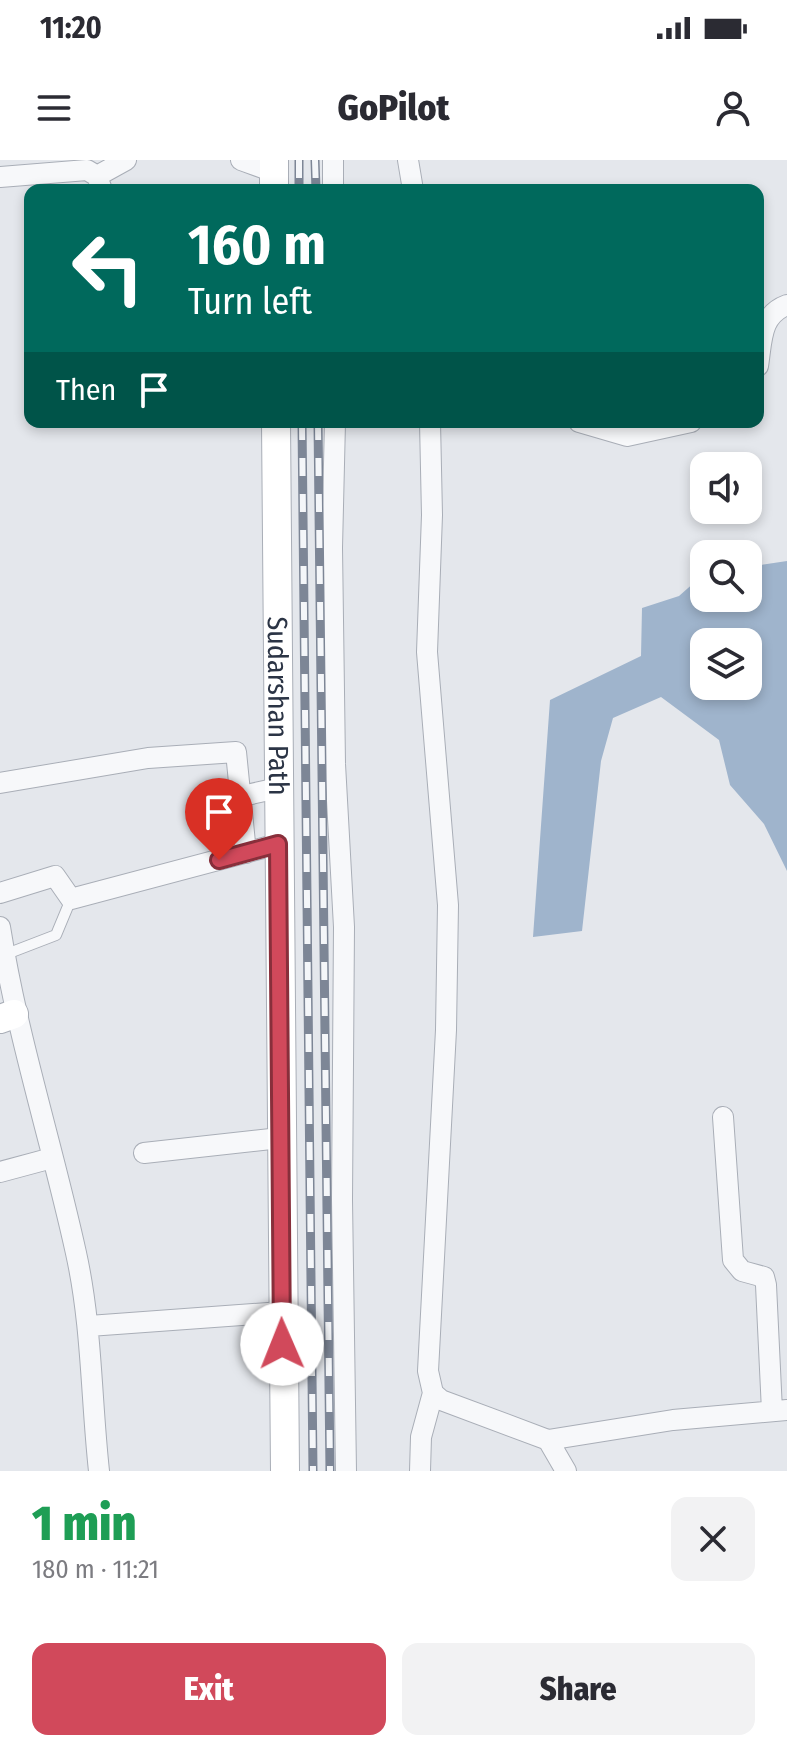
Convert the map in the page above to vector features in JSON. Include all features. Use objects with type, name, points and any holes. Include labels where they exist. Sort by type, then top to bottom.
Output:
[{"type":"main road","name":"Sudarshan Path","points":[[276,428],[285,1471]]},
{"type":"street","points":[[0,177],[87,170],[100,183],[126,160]]},
{"type":"street","points":[[241,160],[274,174]]},
{"type":"street","points":[[333,160],[333,184]]},
{"type":"street","points":[[408,160],[412,184]]},
{"type":"street","points":[[764,325],[770,315],[787,305]]},
{"type":"street","points":[[335,428],[332,548],[335,764],[344,927],[342,1200],[346,1471]]},
{"type":"street","points":[[420,1471],[421,1437],[433,1393],[428,1371],[435,1272],[448,905],[444,829],[431,736],[427,666],[432,515],[430,428]]},
{"type":"street","points":[[600,428],[627,436],[664,428]]},
{"type":"street","points":[[0,783],[148,758],[231,751],[238,756],[246,853]]},
{"type":"street","points":[[242,796],[278,788]]},
{"type":"street","points":[[0,893],[55,876],[71,899],[278,844]]},
{"type":"street","points":[[0,927],[7,1016],[52,1158],[77,1255],[89,1326],[99,1471]]},
{"type":"street","points":[[433,1393],[441,1400],[548,1440],[673,1420],[779,1410],[764,1277],[742,1271],[733,1260],[723,1117]]},
{"type":"street","points":[[144,1153],[280,1138]]},
{"type":"street","points":[[0,1172],[52,1158]]},
{"type":"street","points":[[89,1326],[282,1312]]},
{"type":"street","points":[[548,1440],[566,1471]]},
{"type":"lane","points":[[4,955],[56,935],[71,899]]},
{"type":"water","points":[[787,561],[787,871],[764,824],[730,785],[719,740],[661,697],[613,718],[601,761],[582,931],[533,937],[550,700],[641,656],[642,608],[679,596],[690,586],[690,612],[762,612],[762,565]]},
{"type":"railway","points":[[299,160],[299,184]]},
{"type":"railway","points":[[315,160],[316,184]]},
{"type":"railway","points":[[302,428],[313,1471]]},
{"type":"railway","points":[[318,428],[330,1471]]},
{"type":"route","points":[[219,860],[278,844],[282,1344]]}]
